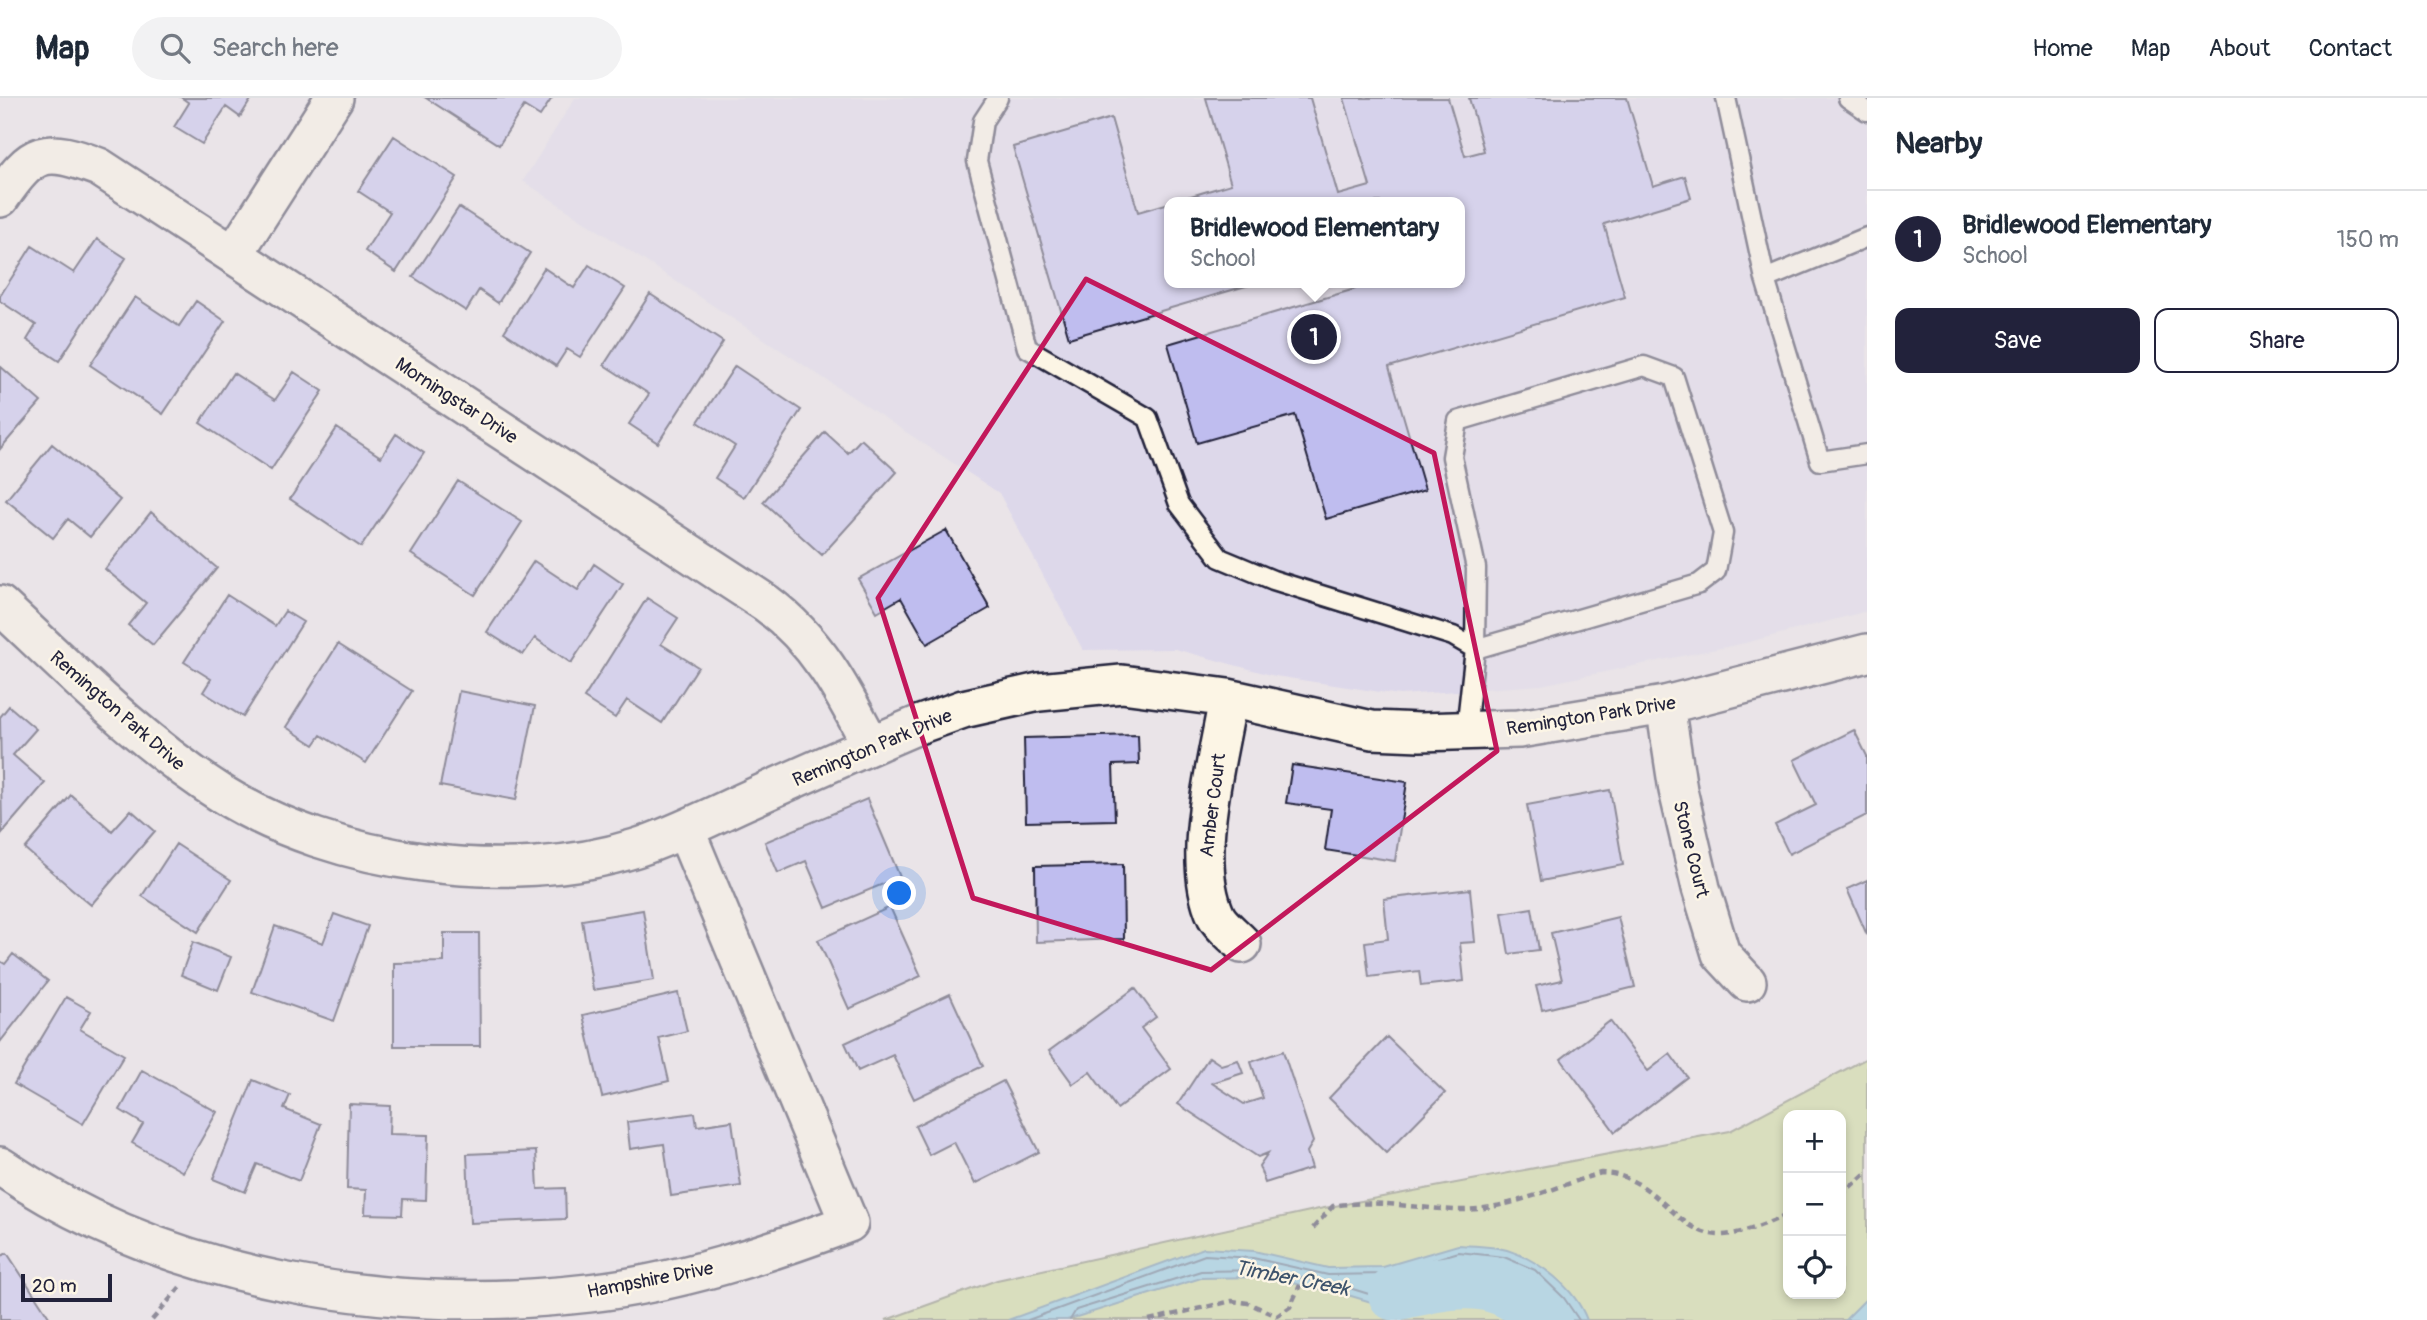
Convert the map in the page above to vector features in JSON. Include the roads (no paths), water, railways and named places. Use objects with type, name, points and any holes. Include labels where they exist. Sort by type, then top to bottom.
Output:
[{"type":"street","points":[[234,254],[334,98]]},
{"type":"street","name":"Morningstar Drive","points":[[0,198],[26,163],[48,153],[74,157],[99,167],[786,618],[832,671],[871,745]]},
{"type":"street","name":"Remington Park Drive","points":[[0,605],[123,719],[172,759],[224,795],[334,843],[438,865],[490,868],[568,864],[636,848],[685,829],[871,745],[963,709],[1038,692],[1122,684],[1228,698],[1372,730],[1420,732],[1519,729],[1665,705],[1867,653]]},
{"type":"street","name":"Amber Court","points":[[1228,698],[1203,852],[1205,886],[1218,919],[1242,944]]},
{"type":"street","name":"Stone Court","points":[[1665,705],[1678,790],[1704,901],[1721,954],[1747,982]]},
{"type":"street","name":"Hampshire Drive","points":[[0,1166],[91,1217],[158,1245],[241,1271],[330,1290],[408,1298],[498,1300],[591,1293],[775,1251],[849,1223],[685,829]]},
{"type":"lane","points":[[998,98],[983,121],[977,162],[1027,348],[1147,418],[1179,504],[1220,558],[1273,580],[1452,636],[1475,649],[1699,584],[1716,571],[1723,533],[1674,377],[1644,366],[1458,421],[1451,457],[1476,568],[1475,649],[1466,730]]},
{"type":"lane","points":[[1726,98],[1765,279],[1820,461],[1867,454]]},
{"type":"lane","points":[[1849,98],[1867,111]]},
{"type":"lane","points":[[1765,279],[1867,237]]},
{"type":"water","points":[[1458,1245],[1507,1250],[1531,1261],[1565,1286],[1587,1320],[1553,1320],[1537,1300],[1516,1289],[1476,1280],[1388,1307],[1341,1293],[1262,1277],[1201,1278],[1067,1320],[1008,1320],[1204,1248],[1254,1251],[1328,1268],[1383,1267]]},
{"type":"water","points":[[1867,1298],[1867,1320],[1845,1320]]},
{"type":"waterway","name":"Timber Creek","points":[[1395,1294],[1456,1283],[1493,1286],[1510,1292],[1545,1320]]},
{"type":"place","name":"Bridlewood Elementary","points":[[1314,337]]}]
